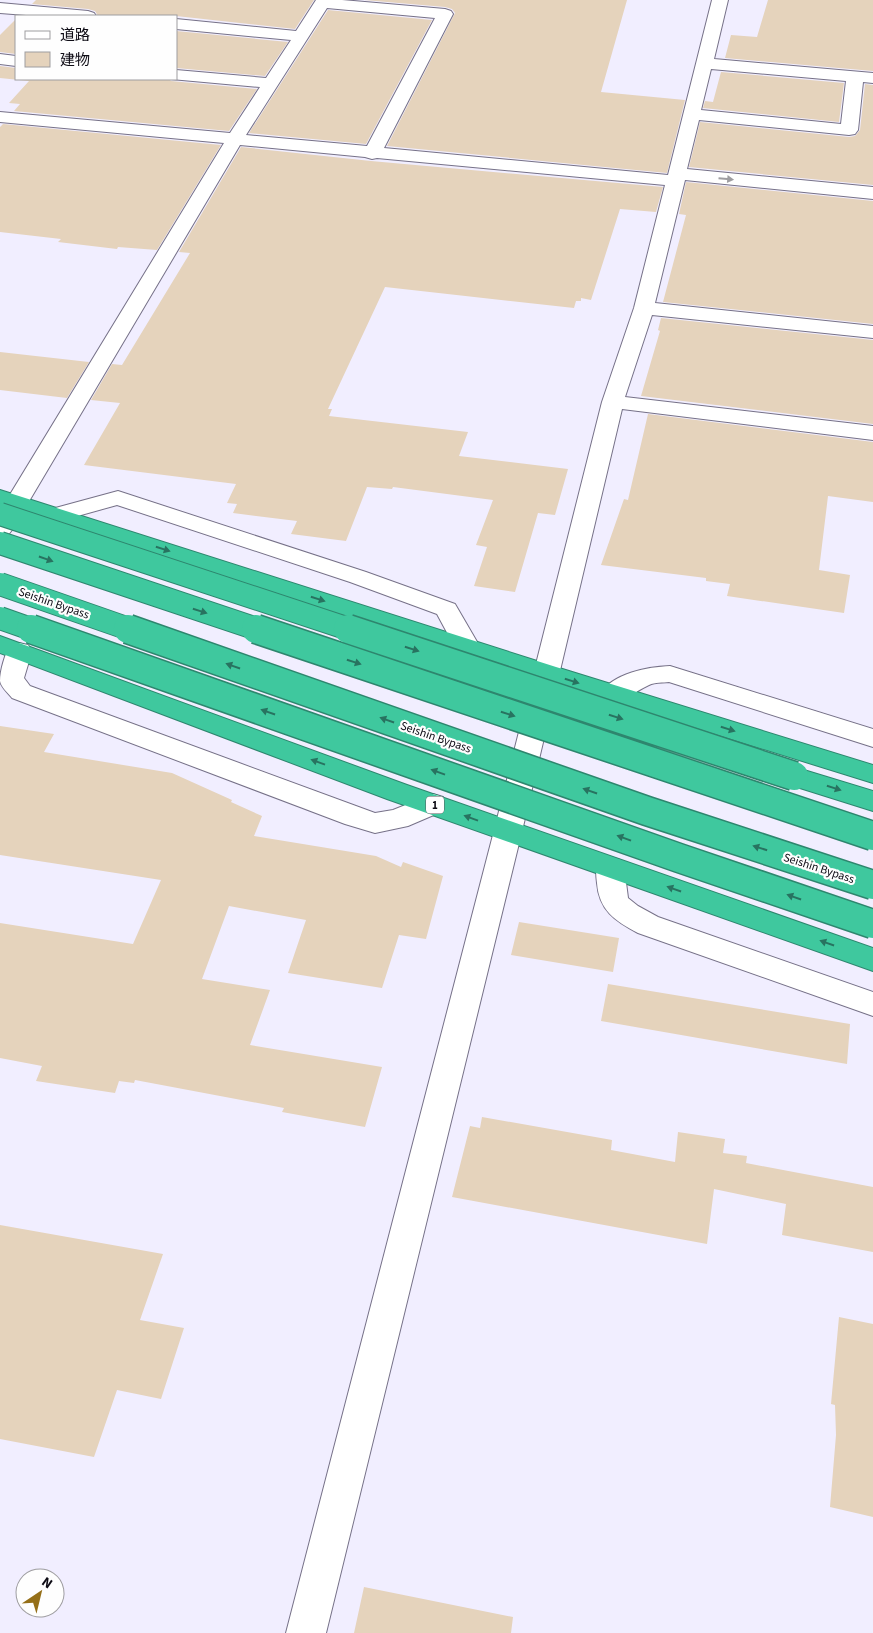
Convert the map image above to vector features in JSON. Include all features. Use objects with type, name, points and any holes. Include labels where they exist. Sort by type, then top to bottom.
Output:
[{"type":"highway","points":[[6,504],[56,515],[613,694],[873,774]]},
{"type":"highway","points":[[6,504],[794,776],[873,801]]},
{"type":"highway","points":[[0,543],[873,836]]},
{"type":"highway","name":"Seishin Bypass","points":[[0,584],[647,811],[873,886]]},
{"type":"highway","points":[[0,618],[679,858],[873,924]]},
{"type":"highway","name":"1","points":[[9,648],[508,831],[873,960]]},
{"type":"street","points":[[306,1633],[508,831],[613,402],[644,308],[720,0]]},
{"type":"street","points":[[0,530],[6,504],[323,1],[445,14],[372,154]]},
{"type":"street","points":[[0,8],[77,15]]},
{"type":"street","points":[[178,24],[302,36]]},
{"type":"street","points":[[0,59],[15,61]]},
{"type":"street","points":[[704,63],[873,78]]},
{"type":"street","points":[[178,75],[270,83]]},
{"type":"street","points":[[692,114],[849,130],[855,76]]},
{"type":"street","points":[[0,117],[372,154],[873,193]]},
{"type":"street","points":[[644,308],[873,332]]},
{"type":"street","points":[[613,402],[873,433]]},
{"type":"street","points":[[56,515],[118,498],[358,577],[446,609],[467,647]]},
{"type":"street","points":[[9,648],[11,679],[21,692],[355,817],[375,823],[398,819],[434,804]]},
{"type":"street","points":[[613,694],[645,676],[670,674],[873,738]]},
{"type":"street","points":[[610,867],[610,894],[621,911],[648,925],[873,1004]]},
{"type":"building","points":[[36,0],[314,0],[295,29],[178,15],[97,15],[95,11],[88,9],[32,4]]},
{"type":"building","points":[[364,0],[627,0],[601,92],[685,100],[667,173],[387,146],[455,13],[452,9],[445,7]]},
{"type":"building","points":[[768,0],[873,0],[873,71],[725,58],[731,35],[757,37]]},
{"type":"building","points":[[328,10],[432,20],[366,144],[249,133]]},
{"type":"building","points":[[15,20],[15,54],[0,52],[0,35]]},
{"type":"building","points":[[178,31],[288,42],[265,76],[178,68]]},
{"type":"building","points":[[0,66],[15,68],[15,80],[0,78]]},
{"type":"building","points":[[721,72],[844,83],[839,122],[703,108],[705,101],[713,102]]},
{"type":"building","points":[[19,80],[170,80],[257,89],[229,131],[14,111],[20,104],[9,103],[29,81]]},
{"type":"building","points":[[865,84],[873,85],[873,185],[689,167],[700,122],[849,137],[855,136],[860,130]]},
{"type":"building","points":[[3,124],[221,145],[157,250],[118,247],[117,249],[58,242],[61,239],[0,232],[0,127]]},
{"type":"building","points":[[241,147],[371,161],[663,187],[656,212],[620,209],[591,300],[581,298],[581,301],[576,301],[574,308],[385,287],[328,409],[332,409],[329,416],[468,432],[459,456],[568,469],[555,515],[538,513],[515,592],[474,586],[487,547],[476,545],[493,500],[393,487],[392,489],[367,487],[346,541],[291,534],[297,521],[233,513],[237,504],[227,503],[236,484],[84,465],[120,403],[91,400],[112,364],[122,365],[190,253],[179,252]]},
{"type":"building","points":[[686,182],[873,201],[873,324],[663,302],[686,215],[679,214]]},
{"type":"building","points":[[661,318],[873,340],[873,424],[641,396],[660,331],[658,330]]},
{"type":"building","points":[[0,352],[89,362],[67,398],[0,390]]},
{"type":"building","points":[[648,414],[873,442],[873,502],[828,496],[819,570],[850,575],[844,613],[727,596],[730,584],[706,581],[706,578],[601,565],[624,499],[628,500]]},
{"type":"building","points":[[0,726],[54,734],[44,752],[172,773],[232,800],[231,802],[262,816],[254,836],[376,856],[401,867],[403,862],[443,876],[426,939],[399,935],[382,988],[288,973],[306,920],[229,906],[202,979],[270,990],[250,1045],[382,1067],[365,1127],[282,1112],[284,1108],[135,1080],[134,1083],[119,1081],[115,1093],[36,1081],[42,1066],[0,1058],[0,923],[133,944],[161,880],[0,855]]},
{"type":"building","points":[[519,922],[619,938],[613,972],[511,955]]},
{"type":"building","points":[[608,984],[850,1024],[847,1064],[601,1021]]},
{"type":"building","points":[[482,1117],[612,1140],[611,1150],[675,1162],[678,1132],[725,1139],[723,1153],[747,1156],[746,1163],[873,1187],[873,1252],[782,1235],[786,1204],[714,1189],[707,1244],[452,1197],[470,1126],[480,1128]]},
{"type":"building","points":[[0,1225],[163,1254],[140,1320],[184,1328],[161,1399],[117,1390],[94,1457],[0,1439]]},
{"type":"building","points":[[839,1317],[873,1324],[873,1517],[830,1507],[836,1435],[835,1405],[831,1404]]},
{"type":"building","points":[[364,1587],[513,1617],[511,1633],[354,1633]]}]
